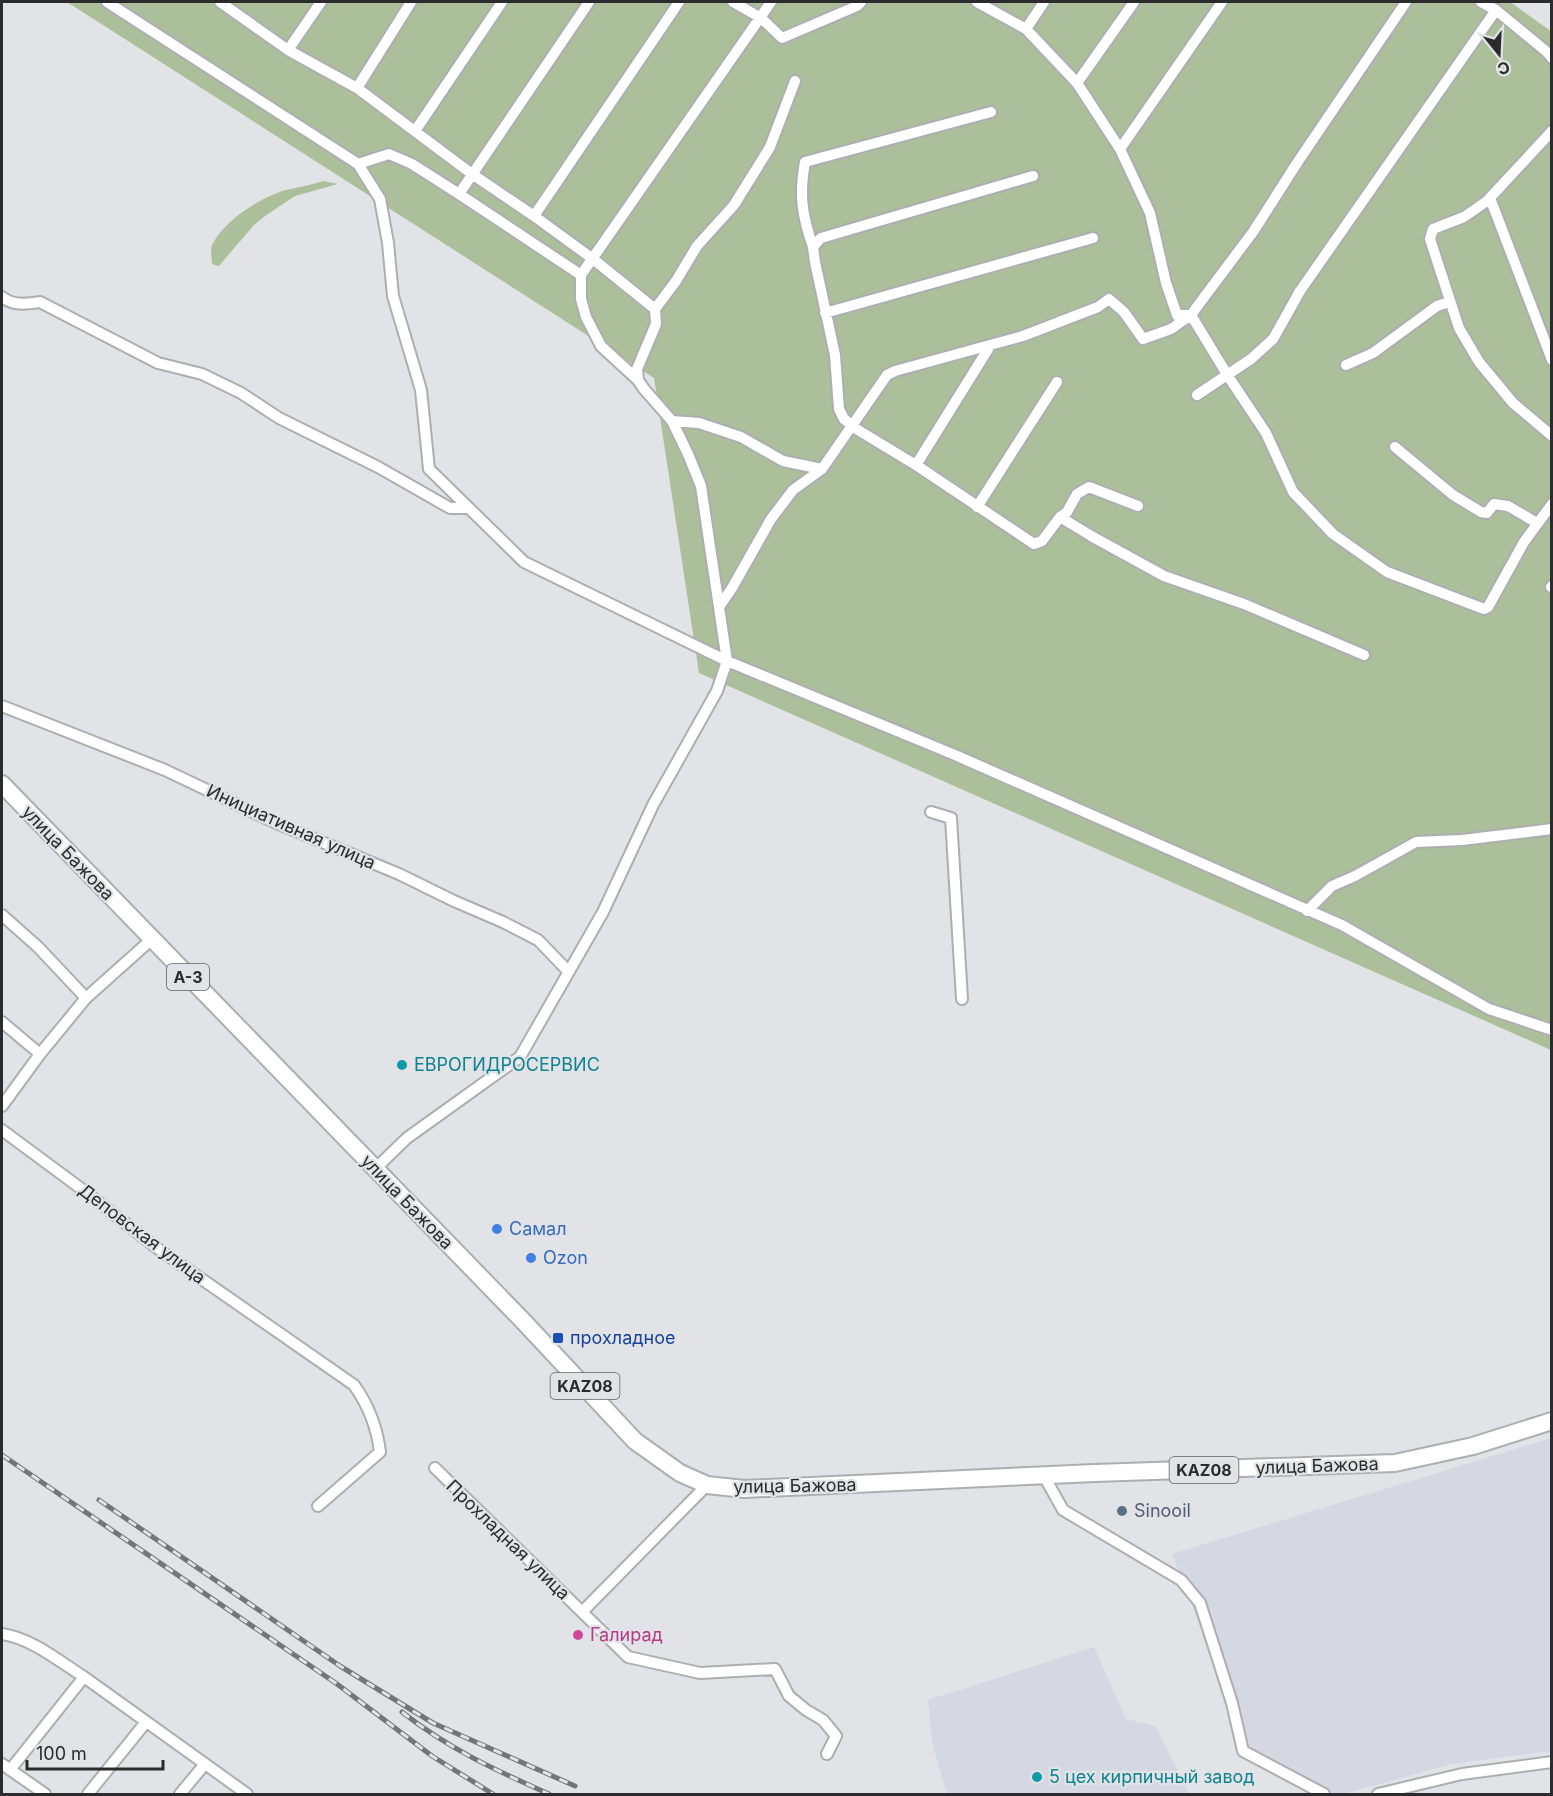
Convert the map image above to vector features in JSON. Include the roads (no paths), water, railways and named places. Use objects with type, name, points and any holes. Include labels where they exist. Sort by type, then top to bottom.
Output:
[{"type":"highway","name":"улица Бажова","points":[[2,784],[525,1323],[635,1441],[680,1473],[707,1485],[744,1490],[1395,1463],[1473,1446],[1551,1421]]},
{"type":"street","points":[[107,2],[358,164],[380,199],[388,243],[393,296],[421,390],[429,469],[524,562],[727,661],[955,755],[1342,925],[1489,1009],[1551,1030]]},
{"type":"street","points":[[225,2],[288,50],[357,88],[472,174],[593,259],[655,309]]},
{"type":"street","points":[[288,50],[321,2]]},
{"type":"street","points":[[357,88],[411,2]]},
{"type":"street","points":[[415,131],[502,2]]},
{"type":"street","points":[[459,194],[589,2]]},
{"type":"street","points":[[534,216],[679,2]]},
{"type":"street","points":[[733,2],[761,18],[782,38],[861,2]]},
{"type":"street","points":[[375,1169],[407,1138],[520,1057],[603,912],[653,805],[717,691],[727,661],[701,486],[672,421],[638,380],[601,346],[586,317],[581,299],[581,275],[771,2]]},
{"type":"street","points":[[977,2],[1026,29],[1077,83],[1120,149],[1150,213],[1166,283],[1177,315],[1191,315]]},
{"type":"street","points":[[1026,29],[1044,2]]},
{"type":"street","points":[[1077,83],[1134,2]]},
{"type":"street","points":[[1120,149],[1222,2]]},
{"type":"street","points":[[718,607],[738,580],[771,519],[793,490],[822,469],[887,375],[990,346],[1098,308],[1109,299],[1124,312],[1143,339],[1172,329],[1191,315],[1253,232],[1406,2]]},
{"type":"street","points":[[1481,2],[1496,10],[1547,52],[1551,58]]},
{"type":"street","points":[[1197,394],[1228,376],[1273,339],[1300,291],[1496,10]]},
{"type":"street","points":[[638,380],[637,369],[656,324],[655,309],[676,281],[696,246],[734,205],[770,147],[795,81]]},
{"type":"street","points":[[991,112],[804,162],[800,187],[806,227],[813,247],[835,355],[840,409],[844,419],[851,425],[916,465],[1034,544],[1042,541],[1060,517],[1067,512],[1077,494],[1089,487],[1138,506]]},
{"type":"street","points":[[1549,133],[1551,147]]},
{"type":"street","points":[[1549,133],[1490,198],[1464,216],[1433,229],[1430,239],[1449,302],[1459,327],[1479,362],[1513,403],[1551,436]]},
{"type":"street","points":[[358,164],[389,154],[412,164],[581,275]]},
{"type":"street","points":[[813,247],[821,238],[1033,176]]},
{"type":"street","points":[[1490,198],[1551,360]]},
{"type":"street","points":[[825,313],[1093,238]]},
{"type":"street","points":[[2,297],[9,302],[23,304],[40,302],[158,363],[202,374],[241,393],[279,418],[378,468],[450,508],[469,508]]},
{"type":"street","points":[[1346,365],[1374,353],[1437,306],[1449,302]]},
{"type":"street","points":[[1191,315],[1266,433],[1293,492],[1333,534],[1387,572],[1484,609],[1488,607],[1537,523],[1551,504]]},
{"type":"street","points":[[916,465],[990,346]]},
{"type":"street","points":[[977,507],[1057,382]]},
{"type":"street","points":[[672,421],[699,423],[741,437],[783,461],[822,469]]},
{"type":"street","points":[[1395,447],[1453,495],[1481,512],[1487,513],[1494,504],[1508,506],[1537,523]]},
{"type":"street","points":[[1060,517],[1164,576],[1244,604],[1364,655]]},
{"type":"street","name":"Инициативная улица","points":[[2,706],[165,770],[274,822],[399,874],[503,922],[538,940],[568,971]]},
{"type":"street","points":[[931,812],[951,818],[962,999]]},
{"type":"street","points":[[1307,910],[1332,886],[1355,876],[1416,842],[1462,840],[1551,829]]},
{"type":"street","points":[[2,915],[38,947],[86,998]]},
{"type":"street","points":[[2,1106],[40,1054],[86,998],[152,939]]},
{"type":"street","points":[[2,1022],[40,1054]]},
{"type":"street","name":"Деповская улица","points":[[2,1130],[158,1248],[354,1385],[365,1400],[378,1431],[380,1452],[318,1506]]},
{"type":"street","name":"Прохладная улица","points":[[435,1468],[628,1657],[700,1673],[775,1669],[789,1696],[823,1720],[836,1736],[827,1754]]},
{"type":"street","points":[[1044,1476],[1063,1510],[1181,1580],[1200,1603],[1232,1702],[1243,1751],[1324,1794]]},
{"type":"street","name":"Прохладная улица","points":[[582,1612],[707,1485]]},
{"type":"street","points":[[2,1634],[36,1647],[84,1677],[247,1794]]},
{"type":"street","points":[[45,1794],[6,1767],[84,1677]]},
{"type":"street","points":[[88,1794],[146,1722]]},
{"type":"street","points":[[1378,1794],[1462,1774],[1551,1762]]},
{"type":"street","points":[[180,1794],[206,1764]]},
{"type":"railway","points":[[2,1455],[337,1684],[432,1756],[493,1794]]},
{"type":"railway","points":[[99,1500],[340,1666],[433,1723],[575,1786]]},
{"type":"railway","points":[[402,1712],[455,1748],[549,1794]]},
{"type":"place","name":"ЕВРОГИДРОСЕРВИС","points":[[402,1065]]},
{"type":"place","name":"Самал","points":[[497,1229]]},
{"type":"place","name":"Ozon","points":[[531,1258]]},
{"type":"place","name":"прохладное","points":[[558,1338]]},
{"type":"place","name":"Sinooil","points":[[1122,1511]]},
{"type":"place","name":"Галирад","points":[[578,1635]]},
{"type":"place","name":"5 цех кирпичный завод","points":[[1037,1777]]}]
